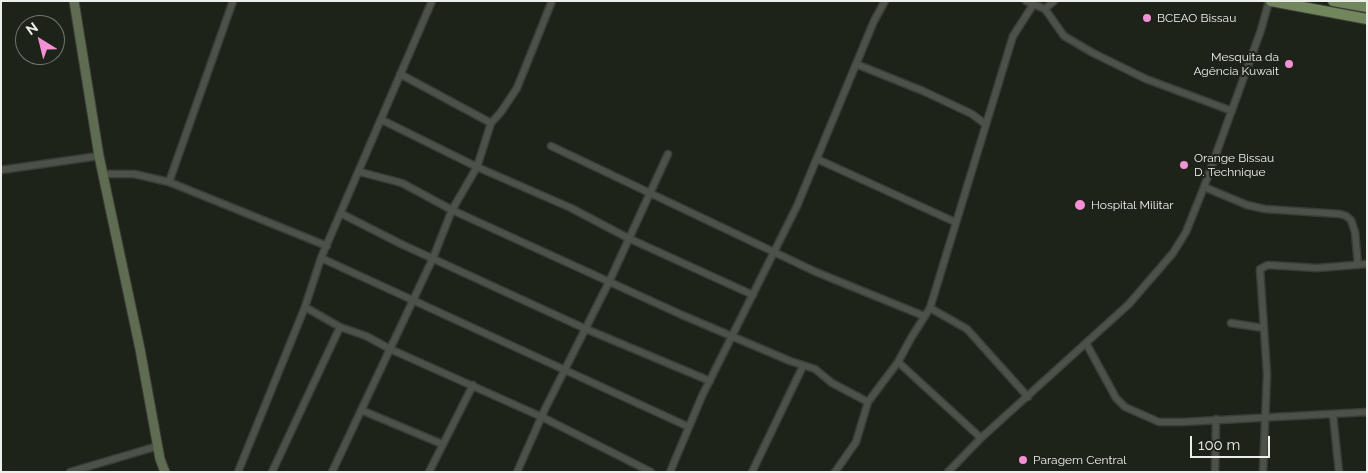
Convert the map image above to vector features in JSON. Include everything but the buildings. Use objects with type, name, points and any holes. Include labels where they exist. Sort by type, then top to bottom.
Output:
[{"type":"main road","points":[[1270,1],[1367,19]]},
{"type":"main road","points":[[1333,1],[1367,7]]},
{"type":"street","points":[[74,1],[99,156],[140,349],[158,446],[165,472]]},
{"type":"street","points":[[169,182],[233,1]]},
{"type":"street","points":[[238,472],[305,307],[321,258],[342,214],[432,1]]},
{"type":"street","points":[[332,472],[433,258],[452,210],[477,167],[491,123],[517,88],[552,1]]},
{"type":"street","points":[[670,472],[710,381],[797,206],[856,64],[885,1]]},
{"type":"street","points":[[1026,1],[1045,9],[1064,36],[1093,53],[1146,79],[1232,111]]},
{"type":"street","points":[[1045,9],[1054,1]]},
{"type":"street","points":[[948,472],[981,438],[1129,304],[1173,253],[1186,232],[1204,187],[1270,1]]},
{"type":"street","points":[[835,472],[856,442],[868,402],[898,362],[930,308],[1013,36],[1034,5]]},
{"type":"street","points":[[856,64],[972,114],[985,124]]},
{"type":"street","points":[[400,74],[491,123]]},
{"type":"street","points":[[382,120],[477,167],[571,208],[628,238],[754,295]]},
{"type":"street","points":[[551,146],[844,284],[924,316]]},
{"type":"street","points":[[517,472],[609,282],[668,154]]},
{"type":"street","points":[[1,170],[99,156]]},
{"type":"street","points":[[817,159],[955,222]]},
{"type":"street","points":[[360,172],[402,183],[452,210],[523,240],[609,282],[732,338],[820,371],[832,383],[868,402]]},
{"type":"street","points":[[103,174],[134,174],[169,182],[327,246]]},
{"type":"street","points":[[1204,187],[1247,205],[1265,209],[1346,216],[1351,220],[1356,232],[1358,265]]},
{"type":"street","points":[[342,214],[586,329],[710,381]]},
{"type":"street","points":[[321,258],[689,427]]},
{"type":"street","points":[[1263,472],[1267,416],[1267,374],[1260,274],[1263,267],[1317,268],[1367,264]]},
{"type":"street","points":[[305,307],[340,327],[366,336],[390,350],[542,417],[651,472]]},
{"type":"street","points":[[930,308],[967,328],[1028,397]]},
{"type":"street","points":[[1231,323],[1263,328]]},
{"type":"street","points":[[272,472],[340,327]]},
{"type":"street","points":[[1086,343],[1108,387],[1116,398],[1125,407],[1159,422],[1367,412]]},
{"type":"street","points":[[898,362],[981,438]]},
{"type":"street","points":[[752,472],[804,366]]},
{"type":"street","points":[[429,472],[473,385]]},
{"type":"street","points":[[361,410],[442,444]]},
{"type":"street","points":[[1333,415],[1339,472]]},
{"type":"street","points":[[1215,472],[1216,419]]},
{"type":"street","points":[[70,472],[158,446]]},
{"type":"place","name":"BCEAO Bissau","points":[[1147,18]]},
{"type":"place","name":"Mesquita da Agência Kuwait","points":[[1289,64]]},
{"type":"place","name":"Orange Bissau D. Technique","points":[[1184,165]]},
{"type":"place","name":"Hospital Militar","points":[[1080,205]]},
{"type":"place","name":"Paragem Central","points":[[1023,460]]}]
